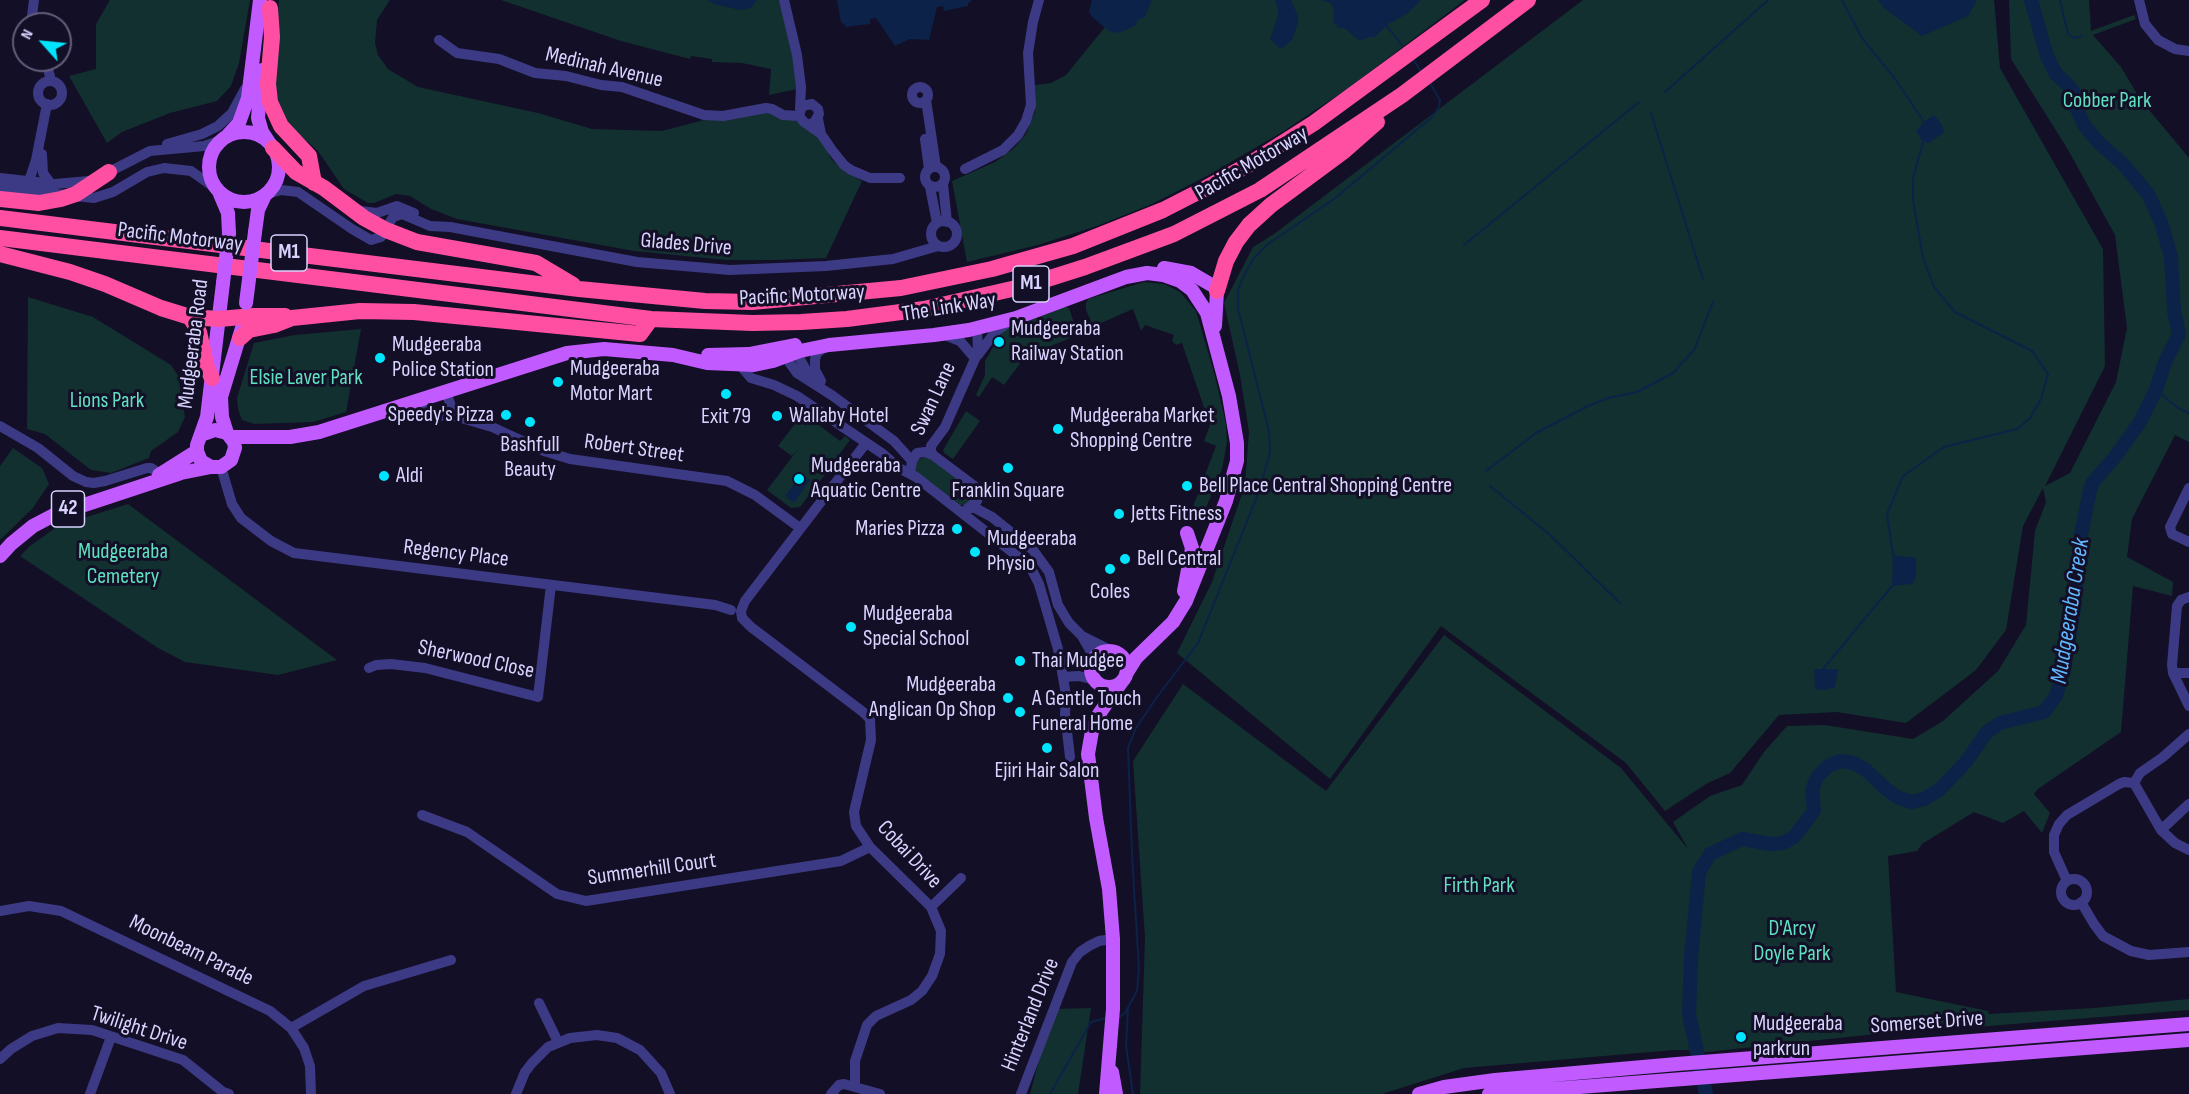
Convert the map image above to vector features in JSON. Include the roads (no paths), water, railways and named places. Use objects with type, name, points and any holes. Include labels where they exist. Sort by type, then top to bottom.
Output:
[{"type":"highway","name":"Pacific Motorway","points":[[0,218],[579,289],[705,301],[752,302],[901,288],[992,269],[1073,246],[1105,235],[1206,188],[1248,165],[1314,123],[1482,0]]},
{"type":"highway","name":"Pacific Motorway","points":[[0,238],[651,319],[752,323],[847,319],[924,309],[1058,276],[1174,234],[1260,190],[1402,95],[1528,0]]},
{"type":"highway","points":[[267,3],[272,37],[268,81],[270,102],[281,126],[309,156],[314,183]]},
{"type":"highway","points":[[1217,291],[1229,254],[1249,225],[1271,205],[1362,136],[1402,95]]},
{"type":"highway","name":"M1","points":[[271,145],[290,166],[351,209],[386,230],[427,244],[536,263],[579,289]]},
{"type":"highway","points":[[0,199],[44,202],[70,196],[109,172]]},
{"type":"highway","points":[[0,254],[70,272],[190,317],[219,319],[245,310],[292,318]]},
{"type":"highway","points":[[240,338],[249,330],[274,325],[292,318],[360,310],[396,311],[640,334],[651,319]]},
{"type":"highway","points":[[190,317],[199,332],[207,368],[212,378]]},
{"type":"main road","points":[[267,3],[258,115],[262,132],[279,161],[278,173],[276,182],[266,194],[253,201],[241,202],[226,198],[216,189],[210,178],[208,167],[211,154],[222,139],[236,128],[244,114],[250,91],[253,60],[267,3]]},
{"type":"main road","points":[[222,139],[235,132],[248,132],[260,135],[271,145]]},
{"type":"main road","name":"Mudgeeraba Road","points":[[201,435],[207,417],[229,233],[227,209],[216,189]]},
{"type":"main road","name":"Mudgeeraba Road","points":[[229,435],[222,417],[221,397],[240,338],[258,210],[266,194]]},
{"type":"main road","points":[[234,454],[250,445],[319,432],[567,352],[604,349],[691,358],[707,363],[740,365],[767,363],[791,351],[850,335],[973,326],[1013,311],[1072,295],[1127,271],[1153,267],[1191,273],[1209,283],[1217,291]]},
{"type":"main road","name":"The Link Way","points":[[791,351],[942,334],[1016,318],[1072,295],[1138,274],[1155,273],[1172,277],[1186,285],[1199,298],[1208,317],[1229,396],[1237,452],[1236,471],[1182,608],[1134,660],[1099,714]]},
{"type":"main road","name":"The Link Way","points":[[1215,344],[1217,291]]},
{"type":"main road","points":[[691,358],[708,355],[791,351]]},
{"type":"main road","points":[[229,435],[234,442],[234,454],[231,460],[216,467],[201,461],[196,451],[201,435],[215,430],[229,435],[280,438]]},
{"type":"main road","name":"42","points":[[148,483],[196,451]]},
{"type":"main road","name":"42","points":[[0,556],[33,526],[54,515],[181,473],[216,467]]},
{"type":"main road","points":[[1184,591],[1192,548],[1187,533]]},
{"type":"main road","name":"The Link Way","points":[[1165,629],[1207,542]]},
{"type":"main road","name":"The Link Way","points":[[1113,651],[1129,651],[1151,642]]},
{"type":"main road","points":[[1096,681],[1102,685],[1111,686],[1124,677],[1125,660],[1113,651],[1102,652],[1092,663],[1091,672],[1101,696],[1099,714],[1091,738],[1088,765],[1109,889],[1113,939],[1113,1009],[1106,1094]]},
{"type":"main road","name":"Somerset Drive","points":[[1419,1094],[1444,1087],[1495,1080],[2189,1024]]},
{"type":"main road","name":"Somerset Drive","points":[[1488,1094],[2189,1040]]},
{"type":"main road","points":[[1969,1041],[1970,1056]]},
{"type":"main road","points":[[1109,1059],[1116,1094]]},
{"type":"street","points":[[784,0],[796,47],[801,87],[801,120],[813,121]]},
{"type":"street","points":[[965,169],[1003,150],[1018,135],[1026,121],[1030,105],[1028,53],[1039,0]]},
{"type":"street","points":[[2139,0],[2145,24],[2158,40],[2175,49],[2189,51]]},
{"type":"street","name":"Medinah Avenue","points":[[439,40],[457,53],[499,59],[535,72],[622,87],[704,115],[723,116],[766,108],[783,115],[800,112]]},
{"type":"street","points":[[0,178],[51,184],[82,183],[150,151],[210,131],[225,122],[239,104],[253,60]]},
{"type":"street","points":[[49,72],[51,81]]},
{"type":"street","points":[[51,81],[59,85],[62,92],[60,100],[50,104],[39,98],[38,90],[42,84],[51,81]]},
{"type":"street","points":[[801,87],[818,109],[813,121]]},
{"type":"street","name":"Glades Drive","points":[[922,101],[933,168]]},
{"type":"street","points":[[30,181],[50,104]]},
{"type":"street","points":[[50,104],[41,163],[44,175],[51,184]]},
{"type":"street","points":[[800,112],[805,104],[812,104]]},
{"type":"street","points":[[813,121],[837,158],[852,170],[870,178],[900,178]]},
{"type":"street","points":[[150,151],[200,147],[222,139]]},
{"type":"street","points":[[0,188],[86,198],[104,196],[147,172],[164,168],[191,171],[216,189]]},
{"type":"street","name":"Glades Drive","points":[[935,242],[948,247],[956,239],[955,229],[942,223],[930,187],[924,178],[933,168],[942,168],[944,173],[942,223]]},
{"type":"street","points":[[30,181],[40,193]]},
{"type":"street","points":[[930,187],[943,184]]},
{"type":"street","points":[[266,194],[281,190],[298,192],[370,239],[378,239],[386,230]]},
{"type":"street","name":"Glades Drive","points":[[351,209],[373,213],[393,207],[402,207],[450,227]]},
{"type":"street","name":"Glades Drive","points":[[386,230],[393,217],[400,214],[427,225],[450,227],[637,262],[730,270],[826,266],[894,259],[919,251],[935,242]]},
{"type":"street","name":"Glades Drive","points":[[935,242],[932,230],[942,223]]},
{"type":"street","name":"Swan Lane","points":[[974,357],[995,332],[1016,318]]},
{"type":"street","name":"Swan Lane","points":[[920,456],[954,407],[968,378],[979,347],[973,326]]},
{"type":"street","name":"Swan Lane","points":[[942,334],[959,339],[974,357]]},
{"type":"street","points":[[826,391],[817,376],[814,365],[816,355],[829,345]]},
{"type":"street","points":[[791,351],[788,362],[796,371],[894,441],[974,485],[992,517]]},
{"type":"street","points":[[767,363],[775,364],[826,391]]},
{"type":"street","points":[[740,365],[751,378],[780,387],[813,407],[895,463],[903,471],[916,477],[963,509],[1029,566],[1039,585],[1067,677],[1065,714],[1070,757]]},
{"type":"street","points":[[446,392],[452,409],[458,417]]},
{"type":"street","name":"Robert Street","points":[[409,403],[436,415],[458,417],[492,427],[544,451],[570,459],[727,481],[755,495],[800,528]]},
{"type":"street","points":[[0,426],[38,448],[73,476],[86,482],[105,481],[147,468],[152,468],[160,474]]},
{"type":"street","points":[[736,611],[866,443]]},
{"type":"street","points":[[895,463],[920,456]]},
{"type":"street","points":[[916,477],[911,470],[920,456]]},
{"type":"street","name":"Regency Place","points":[[216,467],[232,504],[241,518],[263,536],[287,551],[301,555],[715,605],[736,611]]},
{"type":"street","points":[[2189,488],[2170,527],[2172,534],[2189,542]]},
{"type":"street","points":[[963,509],[975,503],[978,493]]},
{"type":"street","points":[[963,509],[975,508],[992,517],[1023,541],[1040,558],[1050,576],[1061,612],[1082,636],[1091,652],[1092,663],[1067,677]]},
{"type":"street","name":"Sherwood Close","points":[[369,668],[391,664],[425,668],[538,697],[551,585]]},
{"type":"street","points":[[2186,594],[2177,606],[2172,665],[2173,673],[2189,706]]},
{"type":"street","name":"Cobai Drive","points":[[736,611],[751,627],[870,719],[871,740],[854,812],[856,826],[870,847],[931,907],[938,921],[942,939],[940,954],[932,976],[917,995],[881,1012],[871,1020],[863,1034],[855,1061],[855,1085]]},
{"type":"street","points":[[1082,636],[1113,651]]},
{"type":"street","points":[[2173,673],[2189,673]]},
{"type":"street","points":[[1067,677],[1096,681]]},
{"type":"street","points":[[2134,783],[2140,773],[2163,757],[2189,734]]},
{"type":"street","points":[[2134,783],[2161,830],[2175,843],[2189,850]]},
{"type":"street","points":[[2067,881],[2054,852],[2054,835],[2059,824],[2070,813],[2119,784],[2134,783]]},
{"type":"street","points":[[2161,830],[2189,804]]},
{"type":"street","name":"Summerhill Court","points":[[422,815],[467,832],[557,894],[585,901],[841,861],[870,847]]},
{"type":"street","points":[[931,907],[960,878]]},
{"type":"street","points":[[2076,880],[2084,884],[2087,892],[2081,902],[2072,905],[2063,898],[2062,887],[2067,881],[2076,880]]},
{"type":"street","points":[[2081,902],[2103,936],[2131,951],[2149,955],[2189,952]]},
{"type":"street","name":"Moonbeam Parade","points":[[0,911],[29,906],[61,911],[270,1011],[291,1028],[304,1048],[310,1066],[311,1094]]},
{"type":"street","name":"Hinterland Drive","points":[[1021,1094],[1072,962],[1089,946],[1099,941],[1113,939]]},
{"type":"street","points":[[291,1028],[364,986],[451,960]]},
{"type":"street","points":[[539,1003],[558,1042]]},
{"type":"street","name":"Twilight Drive","points":[[0,1059],[32,1036],[57,1028],[92,1030],[183,1060],[224,1093]]},
{"type":"street","points":[[516,1094],[525,1072],[548,1047],[580,1035],[597,1035],[625,1041],[648,1056],[661,1073],[670,1094]]},
{"type":"street","points":[[90,1094],[111,1037]]},
{"type":"street","points":[[831,1094],[839,1085],[855,1085],[880,1094]]},
{"type":"water","points":[[707,0],[757,0],[751,8],[740,10]]},
{"type":"water","points":[[837,0],[972,1],[968,3],[968,6],[944,11],[943,6],[937,7],[929,40],[910,39],[895,46],[876,18],[870,19],[870,24],[845,27],[845,24],[841,23]]},
{"type":"water","points":[[1092,0],[1152,0],[1145,17],[1138,20],[1135,26],[1118,33],[1109,31],[1092,17],[1089,11]]},
{"type":"water","points":[[1275,0],[1291,0],[1298,16],[1292,40],[1283,48],[1279,48],[1270,39],[1278,15]]},
{"type":"water","points":[[1321,0],[1421,0],[1407,14],[1388,24],[1375,37],[1360,41],[1344,28],[1337,28],[1337,25],[1333,23],[1334,10],[1331,3]]},
{"type":"water","points":[[1878,0],[1977,0],[1968,16],[1922,36],[1884,8]]},
{"type":"water","points":[[1934,115],[1942,125],[1944,132],[1929,143],[1923,142],[1916,131]]},
{"type":"water","points":[[802,474],[810,480],[794,503],[785,496]]},
{"type":"water","points":[[1893,555],[1916,558],[1916,577],[1912,584],[1892,586]]},
{"type":"water","points":[[1814,669],[1838,669],[1835,687],[1825,690],[1815,689]]},
{"type":"waterway","points":[[1665,92],[1768,0]]},
{"type":"waterway","points":[[1842,0],[1862,38],[1896,80],[1924,122]]},
{"type":"waterway","name":"Mudgeeraba Creek","points":[[1706,1094],[1689,1014],[1691,958],[1699,872],[1710,854],[1742,839],[1770,844],[1783,843],[1794,837],[1814,811],[1812,790],[1817,777],[1828,766],[1840,761],[1854,763],[1899,798],[1912,802],[1924,799],[1939,790],[1965,763],[1987,732],[2000,723],[2044,712],[2056,696],[2064,669],[2074,607],[2081,535],[2090,490],[2093,482],[2140,422],[2179,334],[2174,311],[2171,257],[2161,222],[2148,194],[2123,164],[2099,143],[2084,125],[2077,109],[2077,97],[2056,74],[2047,56],[2031,0]]},
{"type":"waterway","points":[[2060,0],[2068,34],[2074,38],[2082,36]]},
{"type":"waterway","points":[[1386,25],[1405,49]]},
{"type":"waterway","points":[[1412,58],[1421,71]]},
{"type":"waterway","points":[[1118,1018],[1125,1013],[1137,991],[1139,969],[1128,748],[1136,728],[1198,643],[1258,494],[1270,452],[1269,431],[1238,309],[1238,290],[1254,258],[1268,244],[1334,199],[1432,117],[1439,107],[1440,100],[1430,83]]},
{"type":"waterway","points":[[1464,245],[1639,102]]},
{"type":"waterway","points":[[1651,113],[1703,279]]},
{"type":"waterway","points":[[1893,555],[1887,514],[1903,476],[1944,447],[2017,429],[2030,418],[2041,399],[2048,374],[2032,351],[1955,312],[1934,287],[1923,258],[1913,200],[1913,178],[1923,142]]},
{"type":"waterway","points":[[1486,471],[1536,433],[1586,407],[1608,398],[1637,392],[1673,373],[1694,350],[1713,302]]},
{"type":"waterway","points":[[2156,390],[2178,408],[2189,413]]},
{"type":"waterway","points":[[1490,486],[1550,535],[1620,603]]},
{"type":"waterway","points":[[1823,669],[1892,586]]},
{"type":"waterway","points":[[1128,1008],[1126,1046],[1133,1094]]},
{"type":"waterway","points":[[1050,1094],[1091,1022],[1106,1018]]},
{"type":"place","name":"Mudgeeraba Railway Station","points":[[999,342]]},
{"type":"place","name":"Mudgeeraba Police Station","points":[[380,358]]},
{"type":"place","name":"Mudgeeraba Motor Mart","points":[[558,382]]},
{"type":"place","name":"Exit 79","points":[[726,394]]},
{"type":"place","name":"Speedy's Pizza","points":[[506,415]]},
{"type":"place","name":"Wallaby Hotel","points":[[777,416]]},
{"type":"place","name":"Bashfull Beauty","points":[[530,422]]},
{"type":"place","name":"Mudgeeraba Market Shopping Centre","points":[[1058,429]]},
{"type":"place","name":"Franklin Square","points":[[1008,468]]},
{"type":"place","name":"Aldi","points":[[384,476]]},
{"type":"place","name":"Mudgeeraba Aquatic Centre","points":[[799,479]]},
{"type":"place","name":"Bell Place Central Shopping Centre","points":[[1187,486]]},
{"type":"place","name":"Jetts Fitness","points":[[1119,514]]},
{"type":"place","name":"Maries Pizza","points":[[957,529]]},
{"type":"place","name":"Mudgeeraba Physio","points":[[975,552]]},
{"type":"place","name":"Bell Central","points":[[1125,559]]},
{"type":"place","name":"Coles","points":[[1110,569]]},
{"type":"place","name":"Mudgeeraba Special School","points":[[851,627]]},
{"type":"place","name":"Thai Mudgee","points":[[1020,661]]},
{"type":"place","name":"Mudgeeraba Anglican Op Shop","points":[[1008,698]]},
{"type":"place","name":"A Gentle Touch Funeral Home","points":[[1020,712]]},
{"type":"place","name":"Ejiri Hair Salon","points":[[1047,748]]},
{"type":"place","name":"Mudgeeraba parkrun","points":[[1741,1037]]},
{"type":"park label","name":"Cobber Park","points":[[2107,101]]},
{"type":"park label","name":"Elsie Laver Park","points":[[306,378]]},
{"type":"park label","name":"Lions Park","points":[[107,401]]},
{"type":"park label","name":"Mudgeeraba Cemetery","points":[[123,564]]},
{"type":"park label","name":"Firth Park","points":[[1479,886]]},
{"type":"park label","name":"D'Arcy Doyle Park","points":[[1792,942]]}]
